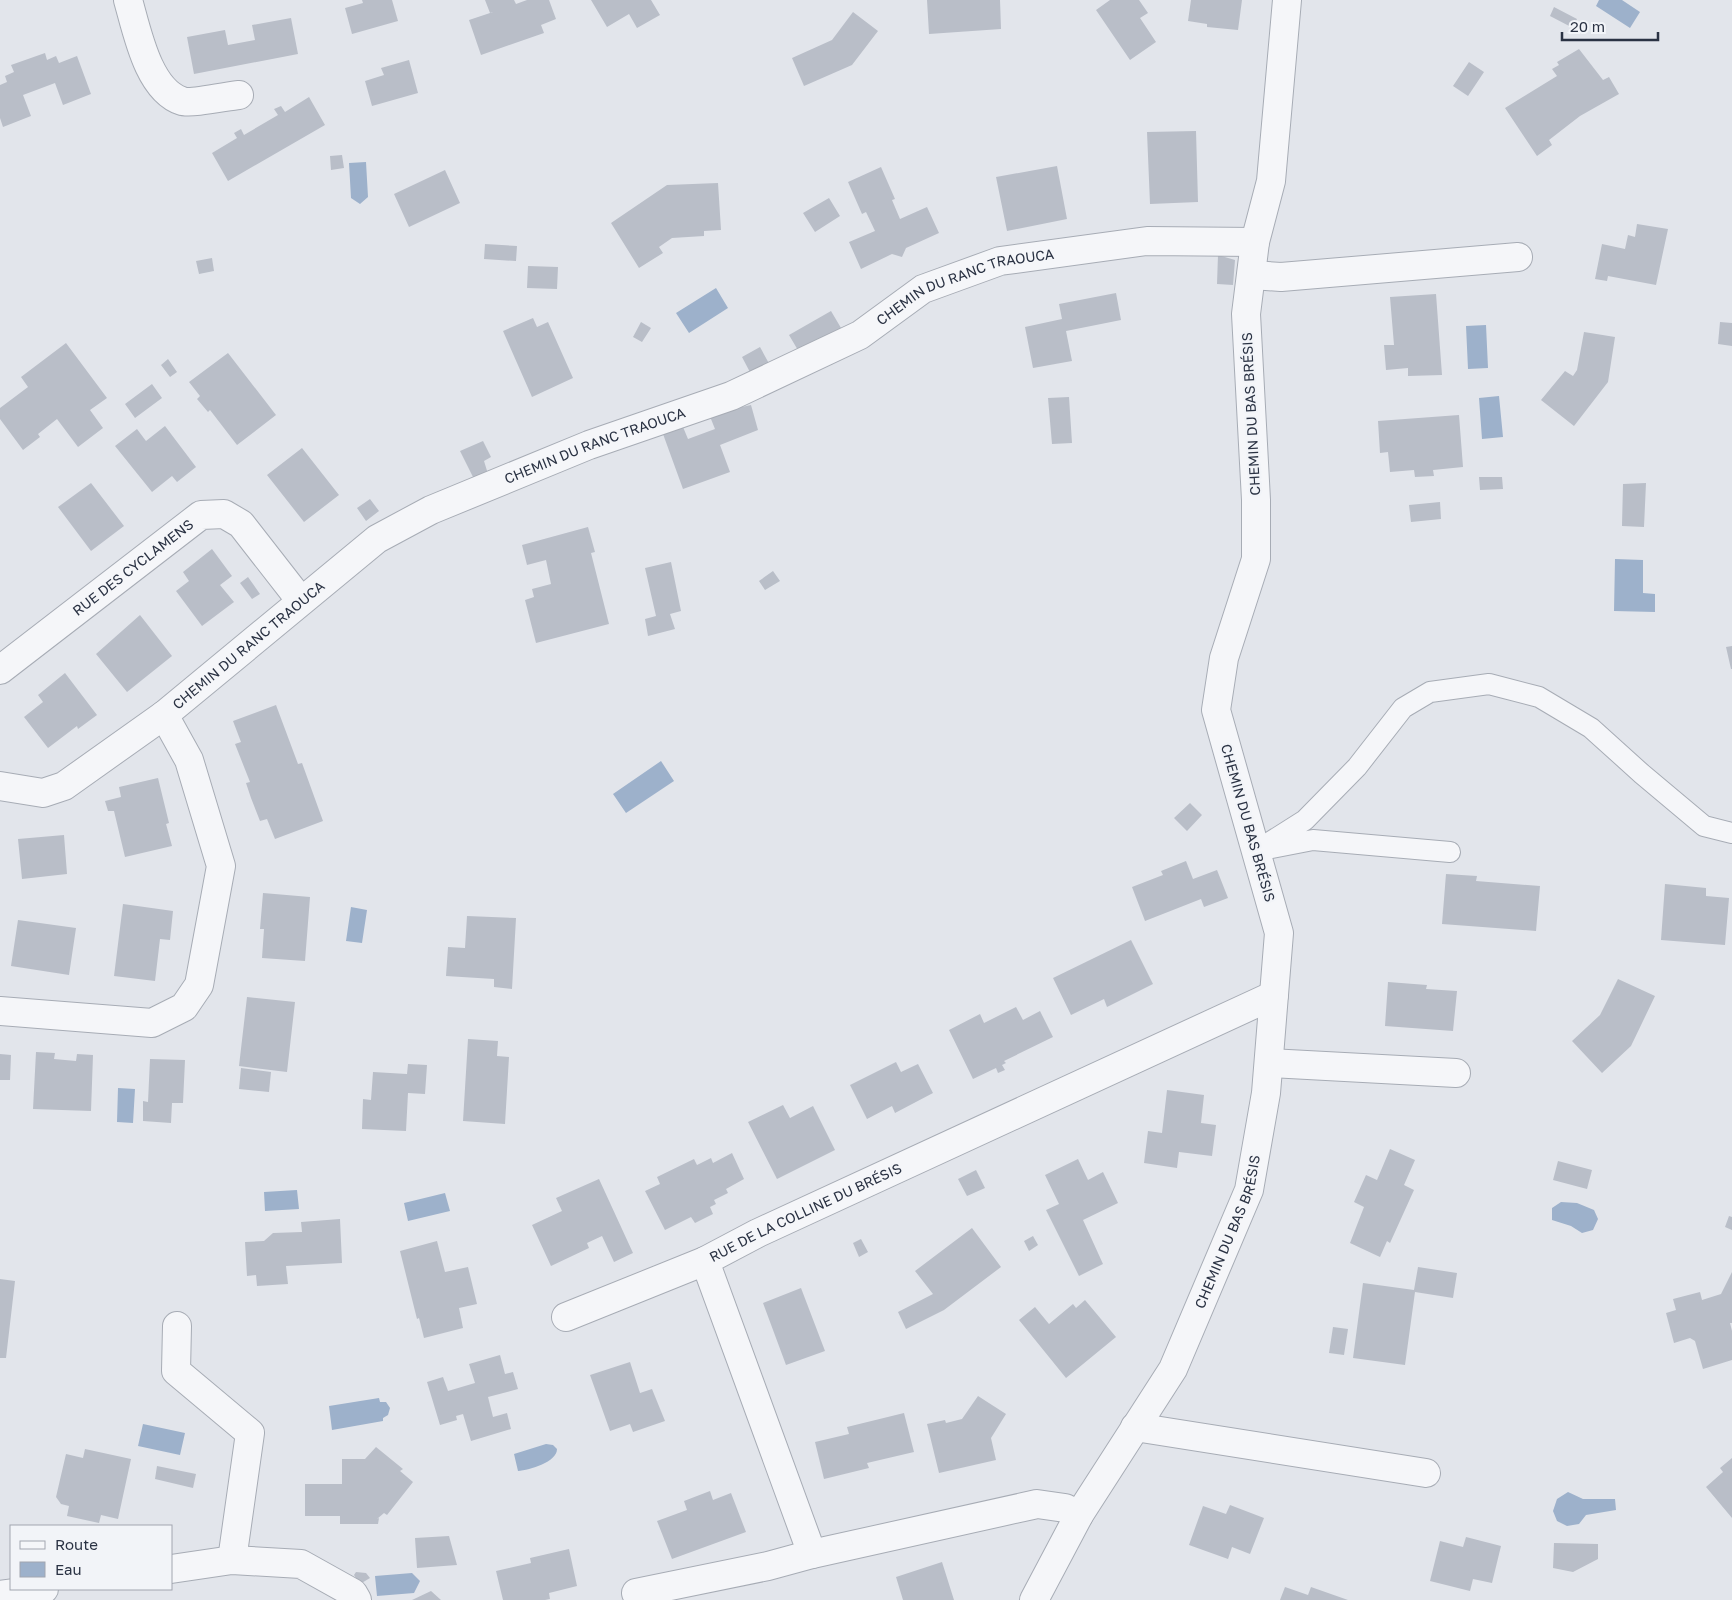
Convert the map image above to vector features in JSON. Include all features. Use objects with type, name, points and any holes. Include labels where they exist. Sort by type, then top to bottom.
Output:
[{"type":"street","points":[[128,0],[145,57],[163,90],[183,102],[239,95]]},
{"type":"street","name":"CHEMIN DU BAS BRÉSIS","points":[[1034,1600],[1078,1515],[1173,1369],[1249,1190],[1266,1093],[1279,933],[1216,710],[1224,658],[1256,559],[1256,500],[1246,314],[1255,242],[1271,181],[1287,0]]},
{"type":"street","name":"CHEMIN DU RANC TRAOUCA","points":[[0,786],[43,793],[64,786],[164,715],[230,663],[301,601],[377,540],[431,510],[589,446],[731,396],[860,335],[923,289],[1000,262],[1147,241],[1255,242]]},
{"type":"street","points":[[1252,275],[1281,277],[1518,256]]},
{"type":"street","name":"RUE DES CYCLAMENS","points":[[0,670],[201,515],[224,514],[241,524],[301,601]]},
{"type":"street","points":[[0,1011],[152,1023],[184,1007],[199,985],[220,866],[188,760],[164,715]]},
{"type":"street","name":"RUE DE LA COLLINE DU BRÉSIS","points":[[812,1554],[705,1261],[767,1228],[1274,995]]},
{"type":"street","points":[[1269,1063],[1456,1073]]},
{"type":"street","points":[[566,1317],[705,1261]]},
{"type":"street","points":[[177,1326],[176,1370],[250,1433],[232,1560]]},
{"type":"street","points":[[1135,1427],[1426,1474]]},
{"type":"street","points":[[636,1593],[768,1566],[812,1554],[1037,1504],[1065,1508],[1078,1515]]},
{"type":"street","points":[[172,1569],[232,1560],[301,1564],[353,1593],[357,1600]]},
{"type":"street","points":[[0,1595],[37,1590]]},
{"type":"lane","points":[[1256,851],[1305,820],[1357,767],[1403,708],[1430,692],[1489,684],[1539,697],[1591,728],[1704,826],[1732,833]]},
{"type":"lane","points":[[1256,851],[1313,840],[1450,852]]},
{"type":"water","points":[[1599,0],[1622,0],[1640,12],[1630,28],[1596,6]]},
{"type":"water","points":[[366,162],[368,197],[360,204],[351,198],[349,163]]},
{"type":"water","points":[[716,288],[728,308],[689,333],[676,313]]},
{"type":"water","points":[[1486,325],[1488,368],[1468,369],[1466,326]]},
{"type":"water","points":[[1499,396],[1503,437],[1482,439],[1479,398]]},
{"type":"water","points":[[1615,559],[1643,560],[1643,593],[1655,594],[1655,612],[1614,611]]},
{"type":"water","points":[[661,761],[674,781],[626,813],[613,794]]},
{"type":"water","points":[[351,907],[367,910],[362,943],[346,941]]},
{"type":"water","points":[[118,1088],[135,1089],[133,1123],[117,1122]]},
{"type":"water","points":[[297,1190],[299,1209],[265,1211],[264,1192]]},
{"type":"water","points":[[445,1193],[450,1211],[408,1221],[404,1203]]},
{"type":"water","points":[[1561,1202],[1577,1203],[1594,1210],[1598,1219],[1593,1230],[1582,1233],[1571,1226],[1552,1220],[1552,1208]]},
{"type":"water","points":[[379,1398],[380,1402],[386,1402],[390,1408],[388,1415],[383,1418],[383,1421],[332,1430],[329,1406]]},
{"type":"water","points":[[143,1424],[185,1433],[180,1455],[138,1446]]},
{"type":"water","points":[[546,1444],[553,1445],[557,1449],[553,1458],[536,1467],[518,1471],[514,1454]]},
{"type":"water","points":[[1568,1492],[1583,1499],[1615,1499],[1616,1510],[1586,1515],[1579,1524],[1567,1526],[1557,1521],[1553,1511],[1557,1499]]},
{"type":"water","points":[[412,1573],[420,1581],[414,1593],[377,1596],[375,1576]]},
{"type":"building","points":[[362,0],[392,0],[398,21],[352,34],[345,8],[363,3]]},
{"type":"building","points":[[485,0],[514,0],[516,4],[527,0],[549,0],[556,19],[541,25],[544,33],[481,55],[469,20],[490,13]]},
{"type":"building","points":[[591,0],[651,0],[660,15],[637,28],[629,14],[607,27]]},
{"type":"building","points":[[927,0],[1000,0],[1001,29],[929,34]]},
{"type":"building","points":[[1110,0],[1139,0],[1148,13],[1140,18],[1156,42],[1130,60],[1096,10]]},
{"type":"building","points":[[1191,0],[1242,0],[1238,30],[1207,27],[1207,24],[1188,21]]},
{"type":"building","points":[[1554,7],[1577,19],[1573,28],[1550,16]]},
{"type":"building","points":[[853,12],[878,31],[852,65],[804,86],[792,58],[832,40]]},
{"type":"building","points":[[291,18],[298,54],[194,74],[187,37],[225,30],[228,45],[255,40],[252,25]]},
{"type":"building","points":[[1579,49],[1603,80],[1609,77],[1619,94],[1580,116],[1549,140],[1552,145],[1537,156],[1505,108],[1557,76],[1552,69],[1559,65],[1557,62]]},
{"type":"building","points":[[45,53],[47,60],[56,56],[59,63],[77,56],[91,94],[63,105],[55,83],[23,95],[31,116],[3,127],[0,118],[0,85],[7,82],[5,76],[14,72],[11,65]]},
{"type":"building","points":[[409,60],[418,93],[372,106],[365,81],[384,75],[381,68]]},
{"type":"building","points":[[1469,62],[1484,72],[1468,96],[1453,86]]},
{"type":"building","points":[[309,97],[325,125],[228,181],[212,153],[237,138],[234,133],[241,129],[244,135],[278,115],[274,109],[281,106],[285,112]]},
{"type":"building","points":[[1196,131],[1198,202],[1150,204],[1147,132]]},
{"type":"building","points":[[342,155],[344,168],[331,170],[330,156]]},
{"type":"building","points":[[1057,166],[1067,219],[1007,231],[996,177]]},
{"type":"building","points":[[881,167],[895,199],[892,200],[900,219],[927,207],[939,233],[906,248],[902,257],[892,254],[861,269],[849,242],[875,231],[866,212],[862,214],[848,182]]},
{"type":"building","points":[[445,170],[460,203],[409,227],[394,194]]},
{"type":"building","points":[[718,183],[721,230],[704,231],[704,236],[672,238],[659,247],[663,253],[639,268],[611,223],[667,185]]},
{"type":"building","points":[[829,198],[840,216],[815,232],[803,213]]},
{"type":"building","points":[[1637,224],[1668,229],[1656,285],[1608,276],[1607,281],[1595,279],[1602,244],[1625,249],[1628,235],[1635,237]]},
{"type":"building","points":[[485,244],[517,246],[516,261],[484,259]]},
{"type":"building","points":[[1218,255],[1235,260],[1233,285],[1217,284]]},
{"type":"building","points":[[212,258],[214,271],[199,274],[196,261]]},
{"type":"building","points":[[528,266],[558,267],[557,289],[527,288]]},
{"type":"building","points":[[1116,293],[1121,320],[1066,331],[1072,361],[1033,368],[1025,327],[1062,319],[1059,304]]},
{"type":"building","points":[[1436,294],[1442,375],[1408,376],[1408,368],[1386,370],[1384,345],[1394,345],[1390,297]]},
{"type":"building","points":[[831,311],[844,333],[802,357],[789,335]]},
{"type":"building","points":[[533,318],[537,327],[548,322],[573,378],[532,397],[503,331]]},
{"type":"building","points":[[641,322],[651,328],[642,342],[633,337]]},
{"type":"building","points":[[1720,322],[1732,323],[1732,346],[1718,344]]},
{"type":"building","points":[[1584,332],[1615,337],[1608,382],[1574,426],[1541,400],[1565,371],[1573,376],[1577,370]]},
{"type":"building","points":[[66,343],[107,398],[90,410],[103,428],[78,447],[57,419],[38,434],[40,437],[23,450],[0,419],[0,408],[28,387],[21,377]]},
{"type":"building","points":[[760,347],[772,369],[752,376],[742,357]]},
{"type":"building","points":[[228,353],[276,415],[237,445],[210,410],[208,412],[197,399],[200,396],[189,382]]},
{"type":"building","points":[[168,359],[177,372],[170,377],[161,365]]},
{"type":"building","points":[[152,384],[162,398],[135,418],[125,404]]},
{"type":"building","points":[[1069,397],[1072,443],[1052,444],[1048,398]]},
{"type":"building","points":[[751,405],[758,430],[720,445],[730,472],[683,489],[663,434],[683,427],[688,439],[715,429],[709,414]]},
{"type":"building","points":[[1459,415],[1463,467],[1433,470],[1434,476],[1415,477],[1414,470],[1390,472],[1388,452],[1380,453],[1378,421]]},
{"type":"building","points":[[165,426],[196,467],[177,482],[172,476],[152,492],[115,446],[137,429],[146,441]]},
{"type":"building","points":[[483,441],[491,457],[484,461],[488,474],[474,479],[460,451]]},
{"type":"building","points":[[302,448],[339,495],[304,522],[267,475]]},
{"type":"building","points":[[1479,477],[1502,477],[1503,489],[1480,490]]},
{"type":"building","points":[[91,483],[124,526],[91,551],[58,507]]},
{"type":"building","points":[[1646,483],[1644,527],[1622,526],[1623,484]]},
{"type":"building","points":[[370,499],[379,511],[366,521],[357,508]]},
{"type":"building","points":[[1440,502],[1441,519],[1411,522],[1409,505]]},
{"type":"building","points":[[588,527],[595,552],[591,553],[609,624],[536,643],[525,600],[534,597],[532,589],[551,584],[546,560],[527,565],[522,545]]},
{"type":"building","points":[[212,549],[232,576],[220,585],[234,602],[202,626],[176,591],[189,581],[183,572]]},
{"type":"building","points":[[671,562],[681,611],[670,614],[675,629],[648,636],[645,619],[656,616],[645,568]]},
{"type":"building","points":[[773,571],[780,581],[765,590],[759,581]]},
{"type":"building","points":[[248,577],[260,594],[252,599],[240,583]]},
{"type":"building","points":[[140,615],[172,656],[127,692],[96,654]]},
{"type":"building","points":[[1732,646],[1732,669],[1731,669],[1726,647]]},
{"type":"building","points":[[65,673],[97,715],[78,729],[77,726],[48,748],[24,717],[43,702],[38,695]]},
{"type":"building","points":[[276,705],[298,764],[302,763],[323,821],[275,839],[267,819],[260,821],[251,798],[246,783],[250,782],[235,744],[241,742],[233,721]]},
{"type":"building","points":[[158,778],[169,823],[166,824],[172,846],[125,857],[114,811],[108,811],[105,801],[121,797],[119,787]]},
{"type":"building","points":[[1190,803],[1202,815],[1187,831],[1174,818]]},
{"type":"building","points":[[64,835],[67,874],[22,879],[18,839]]},
{"type":"building","points":[[1186,861],[1193,879],[1217,870],[1228,898],[1204,907],[1201,899],[1145,921],[1132,887],[1163,875],[1161,871]]},
{"type":"building","points":[[1446,874],[1477,876],[1476,881],[1540,886],[1536,931],[1442,924]]},
{"type":"building","points":[[1665,884],[1706,888],[1706,896],[1729,898],[1725,945],[1661,940]]},
{"type":"building","points":[[263,893],[310,897],[305,961],[262,958],[264,929],[260,929]]},
{"type":"building","points":[[123,904],[173,911],[170,940],[160,939],[155,981],[114,976]]},
{"type":"building","points":[[467,916],[516,918],[512,989],[494,987],[494,979],[446,976],[448,947],[465,948]]},
{"type":"building","points":[[18,920],[76,928],[69,975],[11,966]]},
{"type":"building","points":[[1131,940],[1153,984],[1107,1007],[1104,999],[1071,1015],[1053,978]]},
{"type":"building","points":[[1618,979],[1655,996],[1631,1046],[1602,1073],[1572,1041],[1600,1015]]},
{"type":"building","points":[[1388,982],[1427,985],[1426,989],[1457,991],[1453,1031],[1385,1026]]},
{"type":"building","points":[[247,997],[295,1002],[287,1072],[239,1066]]},
{"type":"building","points":[[1016,1007],[1023,1020],[1040,1011],[1053,1037],[1004,1061],[1006,1063],[1002,1065],[1005,1070],[998,1073],[996,1068],[973,1079],[949,1030],[980,1014],[984,1023]]},
{"type":"building","points":[[468,1039],[498,1041],[497,1056],[509,1057],[505,1124],[463,1121]]},
{"type":"building","points":[[36,1052],[55,1053],[54,1059],[76,1061],[77,1054],[93,1055],[91,1111],[33,1109]]},
{"type":"building","points":[[0,1054],[11,1055],[10,1080],[0,1080]]},
{"type":"building","points":[[150,1059],[185,1060],[183,1103],[172,1103],[171,1123],[143,1121],[143,1101],[148,1102]]},
{"type":"building","points":[[896,1062],[901,1072],[918,1064],[933,1093],[895,1113],[892,1106],[867,1119],[850,1085]]},
{"type":"building","points":[[408,1064],[427,1065],[425,1094],[408,1093],[406,1131],[362,1129],[363,1099],[371,1100],[373,1072],[407,1074]]},
{"type":"building","points":[[241,1068],[271,1072],[269,1092],[239,1089]]},
{"type":"building","points":[[1167,1090],[1204,1095],[1201,1123],[1216,1125],[1212,1156],[1179,1152],[1177,1168],[1144,1163],[1148,1131],[1162,1133]]},
{"type":"building","points":[[783,1105],[790,1118],[813,1106],[835,1150],[777,1179],[748,1122]]},
{"type":"building","points":[[1390,1149],[1415,1160],[1404,1185],[1414,1190],[1390,1243],[1387,1241],[1380,1257],[1350,1243],[1364,1207],[1354,1202],[1366,1175],[1377,1180]]},
{"type":"building","points":[[732,1153],[744,1179],[726,1189],[728,1193],[714,1200],[716,1204],[710,1207],[713,1214],[695,1223],[691,1217],[665,1230],[645,1191],[660,1184],[657,1177],[694,1159],[697,1165],[711,1158],[713,1163]]},
{"type":"building","points":[[1078,1159],[1088,1180],[1103,1172],[1118,1203],[1083,1220],[1103,1264],[1079,1276],[1046,1210],[1059,1204],[1045,1175]]},
{"type":"building","points":[[1558,1161],[1592,1170],[1587,1189],[1553,1180]]},
{"type":"building","points":[[976,1170],[985,1188],[967,1196],[958,1179]]},
{"type":"building","points":[[599,1179],[633,1253],[614,1262],[602,1236],[587,1243],[589,1248],[551,1266],[532,1225],[562,1211],[556,1198]]},
{"type":"building","points":[[1729,1216],[1732,1217],[1732,1230],[1725,1227]]},
{"type":"building","points":[[340,1219],[342,1263],[286,1266],[288,1284],[257,1286],[256,1275],[247,1276],[245,1242],[264,1241],[273,1233],[302,1232],[301,1222]]},
{"type":"building","points":[[972,1228],[1001,1267],[944,1310],[906,1329],[898,1312],[933,1294],[915,1271]]},
{"type":"building","points":[[1033,1236],[1038,1245],[1029,1251],[1024,1241]]},
{"type":"building","points":[[861,1239],[868,1252],[859,1257],[853,1243]]},
{"type":"building","points":[[437,1241],[445,1272],[468,1267],[477,1304],[459,1308],[463,1328],[424,1338],[419,1318],[417,1319],[400,1251]]},
{"type":"building","points":[[1418,1267],[1457,1273],[1453,1298],[1415,1292],[1405,1365],[1353,1358],[1363,1283],[1414,1290]]},
{"type":"building","points":[[1732,1272],[1732,1323],[1730,1323],[1732,1331],[1732,1360],[1703,1369],[1695,1341],[1690,1338],[1674,1343],[1666,1313],[1676,1310],[1673,1299],[1700,1292],[1702,1300],[1721,1294]]},
{"type":"building","points":[[0,1279],[15,1281],[6,1358],[0,1358]]},
{"type":"building","points":[[801,1288],[825,1351],[786,1365],[763,1303]]},
{"type":"building","points":[[1085,1300],[1116,1337],[1066,1378],[1019,1320],[1035,1307],[1049,1324],[1073,1304],[1076,1308]]},
{"type":"building","points":[[1333,1327],[1348,1329],[1344,1355],[1329,1353]]},
{"type":"building","points":[[500,1355],[505,1374],[513,1372],[518,1389],[488,1397],[493,1417],[507,1413],[511,1429],[471,1441],[463,1414],[456,1416],[457,1420],[440,1425],[427,1382],[443,1377],[448,1391],[475,1383],[469,1364]]},
{"type":"building","points":[[630,1362],[640,1393],[652,1389],[665,1421],[633,1432],[630,1424],[610,1431],[590,1375]]},
{"type":"building","points":[[978,1396],[1006,1414],[991,1438],[996,1460],[939,1473],[927,1424],[945,1420],[946,1423],[962,1419]]},
{"type":"building","points":[[904,1413],[914,1452],[867,1463],[869,1468],[824,1479],[815,1442],[849,1434],[847,1427]]},
{"type":"building","points":[[376,1447],[403,1469],[400,1471],[413,1482],[387,1515],[384,1513],[377,1519],[379,1518],[378,1524],[340,1524],[340,1516],[305,1516],[305,1484],[342,1484],[342,1459],[365,1459]]},
{"type":"building","points":[[85,1449],[131,1459],[118,1519],[101,1515],[99,1523],[67,1516],[69,1506],[61,1504],[56,1497],[66,1454],[83,1458]]},
{"type":"building","points":[[1732,1458],[1732,1518],[1706,1487],[1723,1472],[1720,1468]]},
{"type":"building","points":[[157,1466],[196,1474],[193,1488],[155,1479]]},
{"type":"building","points":[[710,1491],[713,1500],[731,1493],[746,1532],[672,1559],[657,1521],[687,1510],[684,1501]]},
{"type":"building","points":[[1230,1505],[1264,1518],[1250,1554],[1232,1547],[1228,1559],[1189,1545],[1203,1506],[1226,1514]]},
{"type":"building","points":[[449,1536],[457,1565],[417,1568],[415,1538]]},
{"type":"building","points":[[1466,1537],[1501,1546],[1492,1583],[1473,1579],[1470,1591],[1430,1581],[1440,1541],[1463,1547]]},
{"type":"building","points":[[1554,1543],[1598,1544],[1598,1559],[1573,1572],[1553,1568]]},
{"type":"building","points":[[569,1549],[577,1586],[549,1593],[550,1599],[545,1600],[503,1600],[496,1571],[531,1563],[530,1558]]},
{"type":"building","points":[[942,1562],[954,1600],[903,1600],[896,1577]]},
{"type":"building","points":[[356,1572],[366,1573],[370,1578],[360,1584],[354,1575]]},
{"type":"building","points":[[1285,1587],[1308,1595],[1311,1587],[1348,1600],[1280,1600]]},
{"type":"building","points":[[431,1591],[441,1600],[412,1600]]}]
